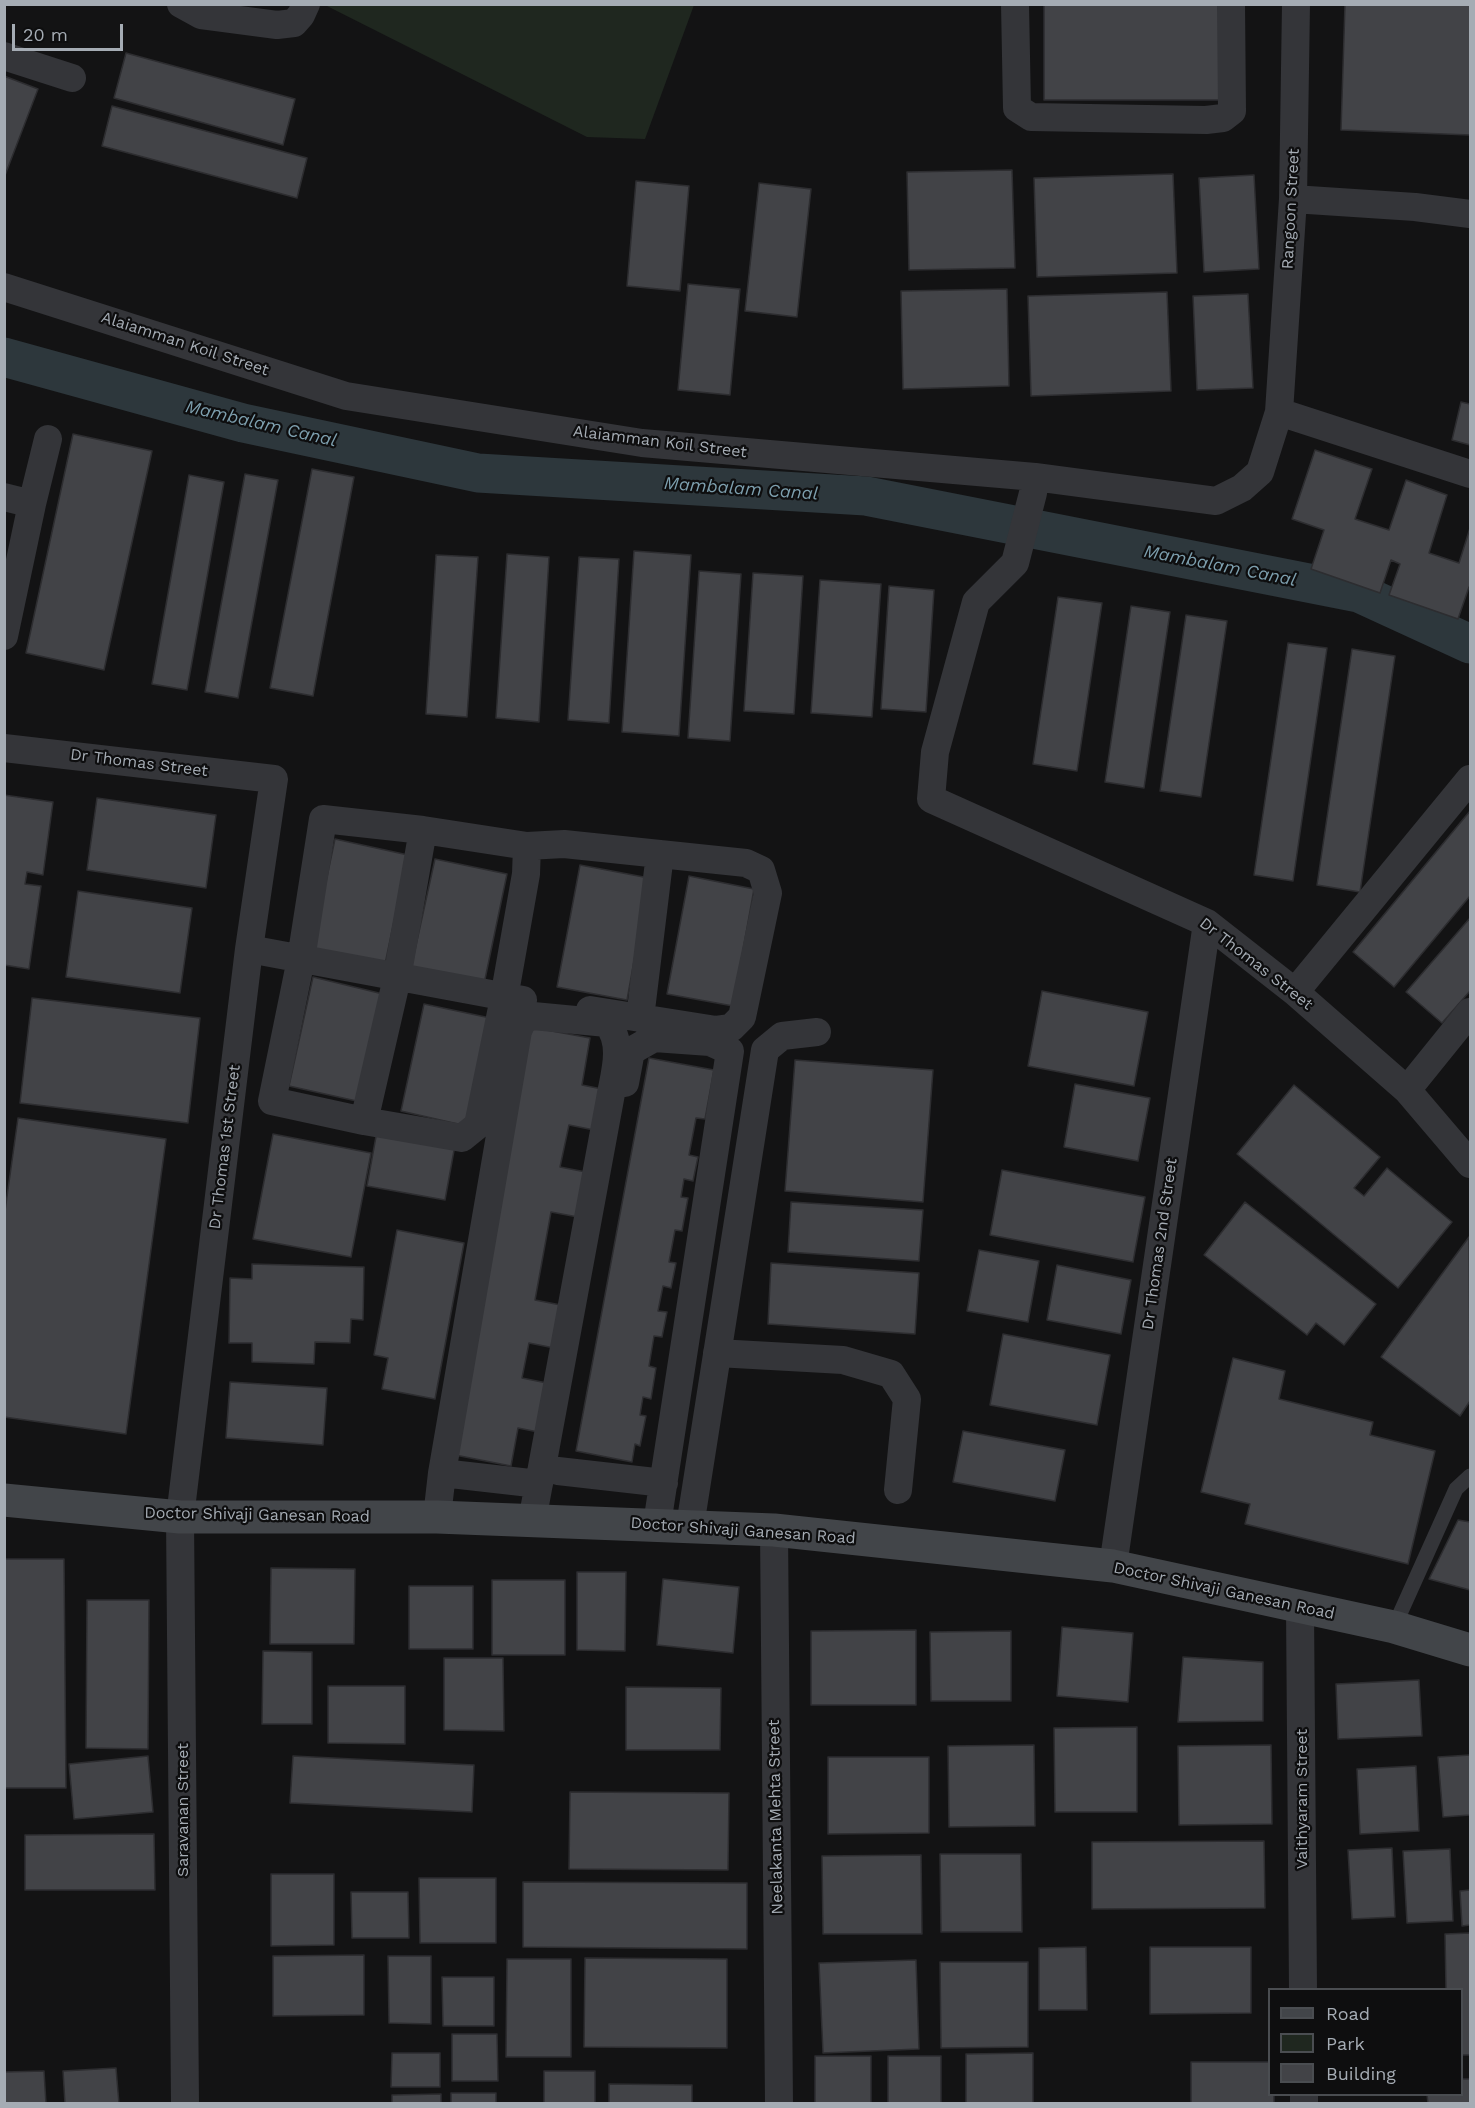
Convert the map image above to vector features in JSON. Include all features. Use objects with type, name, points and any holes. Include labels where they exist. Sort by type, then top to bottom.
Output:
[{"type":"street","points":[[181,4],[201,15],[278,26],[294,23],[302,15],[306,4]]},
{"type":"street","points":[[1015,4],[1017,108],[1031,117],[1206,120],[1223,118],[1232,111],[1231,4]]},
{"type":"street","name":"Rangoon Street","points":[[1279,412],[1293,199],[1296,4]]},
{"type":"street","points":[[4,56],[72,78]]},
{"type":"street","points":[[1293,199],[1415,207],[1470,214]]},
{"type":"street","name":"Alaiamman Koil Street","points":[[4,287],[346,396],[642,443],[1035,477],[1216,501],[1242,488],[1260,472],[1279,412]]},
{"type":"street","points":[[1279,412],[1470,474]]},
{"type":"street","points":[[4,636],[48,439]]},
{"type":"street","name":"Dr Thomas Street","points":[[1033,494],[1015,563],[976,602],[935,752],[931,799],[1207,922],[1294,992],[1407,1090],[1470,1164]]},
{"type":"street","points":[[4,498],[32,504]]},
{"type":"street","name":"Dr Thomas Street","points":[[4,748],[274,779]]},
{"type":"street","name":"Dr Thomas 1st Street","points":[[180,1517],[249,949],[274,779]]},
{"type":"street","points":[[1294,992],[1470,779]]},
{"type":"street","points":[[249,949],[300,959],[398,978],[504,998],[716,1030],[731,1028],[742,1017],[768,893],[761,870],[746,863],[564,844],[527,846],[423,830],[323,819],[300,959],[272,1101],[364,1121],[462,1138],[478,1125],[504,998],[526,874],[527,846]]},
{"type":"street","points":[[364,1121],[398,978],[423,830]]},
{"type":"street","points":[[640,1018],[660,854]]},
{"type":"street","name":"Dr Thomas 2nd Street","points":[[1113,1566],[1207,922]]},
{"type":"street","points":[[1407,1090],[1470,1012]]},
{"type":"street","points":[[436,1517],[518,1031],[523,1020],[533,1016],[607,1023],[615,1033],[617,1047],[541,1521]]},
{"type":"street","points":[[690,1526],[765,1050],[782,1036],[817,1032]]},
{"type":"street","points":[[548,1478],[631,1051],[654,1038],[710,1042],[730,1051],[657,1524]]},
{"type":"street","points":[[717,1353],[843,1360],[891,1374],[907,1399],[898,1490]]},
{"type":"street","points":[[442,1473],[664,1483]]},
{"type":"street","name":"Doctor Shivaji Ganesan Road","points":[[4,1500],[180,1517],[436,1517],[774,1530],[1113,1566],[1394,1627],[1470,1650]]},
{"type":"street","name":"Saravanan Street","points":[[180,1517],[185,2103]]},
{"type":"street","name":"Neelakanta Mehta Street","points":[[774,1530],[779,2103]]},
{"type":"street","name":"Vaithyaram Street","points":[[1300,1608],[1303,1988]]},
{"type":"lane","points":[[1394,1627],[1456,1489],[1470,1476]]},
{"type":"green space","points":[[325,5],[694,5],[645,139],[587,137]]},
{"type":"building","points":[[1044,4],[1222,4],[1220,100],[1044,100]]},
{"type":"building","points":[[1345,4],[1470,4],[1470,135],[1341,130]]},
{"type":"building","points":[[126,53],[295,99],[283,145],[114,98]]},
{"type":"building","points":[[4,76],[38,89],[4,178]]},
{"type":"building","points":[[112,106],[307,158],[297,198],[102,146]]},
{"type":"building","points":[[1012,170],[1015,268],[909,270],[907,172]]},
{"type":"building","points":[[1173,174],[1177,273],[1037,277],[1034,178]]},
{"type":"building","points":[[1254,175],[1259,269],[1204,272],[1199,178]]},
{"type":"building","points":[[636,181],[689,186],[680,291],[627,286]]},
{"type":"building","points":[[759,183],[811,189],[797,317],[745,311]]},
{"type":"building","points":[[688,284],[740,289],[730,395],[678,390]]},
{"type":"building","points":[[1007,289],[1009,386],[903,389],[901,291]]},
{"type":"building","points":[[1167,292],[1171,391],[1031,396],[1028,296]]},
{"type":"building","points":[[1248,294],[1253,388],[1197,390],[1193,296]]},
{"type":"building","points":[[1461,402],[1470,404],[1470,445],[1452,440]]},
{"type":"building","points":[[73,434],[152,451],[104,670],[26,653]]},
{"type":"building","points":[[1315,450],[1372,469],[1355,519],[1389,530],[1406,480],[1447,495],[1429,553],[1459,563],[1470,528],[1470,588],[1458,619],[1389,595],[1400,564],[1391,560],[1380,593],[1311,569],[1324,530],[1292,519]]},
{"type":"building","points":[[312,469],[354,477],[313,696],[270,688]]},
{"type":"building","points":[[245,474],[278,480],[238,698],[205,692]]},
{"type":"building","points":[[189,475],[224,482],[187,690],[152,684]]},
{"type":"building","points":[[634,551],[691,555],[679,736],[622,732]]},
{"type":"building","points":[[507,554],[549,557],[539,722],[496,718]]},
{"type":"building","points":[[436,555],[478,557],[467,717],[426,714]]},
{"type":"building","points":[[579,557],[619,559],[609,723],[568,720]]},
{"type":"building","points":[[699,571],[741,574],[730,741],[688,738]]},
{"type":"building","points":[[753,573],[803,576],[794,714],[744,711]]},
{"type":"building","points":[[820,580],[881,584],[872,717],[811,713]]},
{"type":"building","points":[[889,586],[934,590],[926,712],[881,709]]},
{"type":"building","points":[[1058,597],[1102,603],[1077,771],[1033,764]]},
{"type":"building","points":[[1131,606],[1170,612],[1144,788],[1105,782]]},
{"type":"building","points":[[1186,615],[1227,621],[1201,797],[1160,791]]},
{"type":"building","points":[[1288,643],[1327,648],[1293,881],[1254,875]]},
{"type":"building","points":[[1352,649],[1395,656],[1360,892],[1317,885]]},
{"type":"building","points":[[4,795],[53,802],[43,875],[27,872],[25,884],[41,886],[29,969],[4,965]]},
{"type":"building","points":[[97,798],[216,815],[206,888],[87,870]]},
{"type":"building","points":[[1470,811],[1470,896],[1394,987],[1353,952]]},
{"type":"building","points":[[335,839],[408,855],[385,964],[312,948]]},
{"type":"building","points":[[435,859],[507,874],[484,984],[411,968]]},
{"type":"building","points":[[580,865],[649,878],[627,1000],[557,987]]},
{"type":"building","points":[[689,876],[754,889],[733,1006],[667,994]]},
{"type":"building","points":[[78,891],[192,908],[180,993],[66,977]]},
{"type":"building","points":[[1470,918],[1470,991],[1442,1023],[1406,992]]},
{"type":"building","points":[[313,977],[387,995],[361,1102],[289,1086]]},
{"type":"building","points":[[1042,991],[1148,1012],[1134,1086],[1028,1066]]},
{"type":"building","points":[[32,998],[200,1018],[188,1123],[20,1103]]},
{"type":"building","points":[[424,1004],[495,1019],[471,1127],[401,1111]]},
{"type":"building","points":[[530,1027],[590,1038],[582,1085],[607,1090],[599,1131],[569,1125],[560,1167],[591,1173],[583,1218],[551,1212],[535,1300],[566,1306],[559,1349],[529,1343],[522,1378],[552,1384],[543,1433],[518,1428],[511,1466],[450,1454]]},
{"type":"building","points":[[649,1058],[714,1070],[705,1119],[696,1118],[689,1155],[698,1157],[693,1181],[684,1179],[681,1197],[688,1198],[682,1231],[675,1230],[669,1262],[676,1263],[671,1288],[663,1286],[658,1311],[667,1312],[662,1337],[654,1336],[649,1366],[656,1368],[651,1399],[643,1397],[640,1415],[646,1416],[640,1446],[635,1444],[632,1462],[576,1451]]},
{"type":"building","points":[[795,1060],[933,1070],[923,1202],[785,1191]]},
{"type":"building","points":[[1075,1084],[1150,1098],[1138,1161],[1064,1147]]},
{"type":"building","points":[[1294,1085],[1380,1157],[1354,1188],[1364,1196],[1387,1168],[1452,1222],[1398,1288],[1237,1154]]},
{"type":"building","points":[[18,1118],[166,1139],[126,1434],[4,1417],[4,1218]]},
{"type":"building","points":[[377,1131],[455,1145],[445,1200],[367,1186]]},
{"type":"building","points":[[273,1134],[371,1153],[351,1257],[253,1239]]},
{"type":"building","points":[[1002,1170],[1145,1197],[1133,1262],[990,1235]]},
{"type":"building","points":[[791,1202],[923,1210],[919,1261],[788,1252]]},
{"type":"building","points":[[1245,1202],[1376,1304],[1344,1345],[1316,1323],[1307,1335],[1204,1255]]},
{"type":"building","points":[[397,1230],[464,1243],[435,1399],[382,1389],[388,1358],[374,1355]]},
{"type":"building","points":[[1469,1237],[1470,1401],[1460,1416],[1381,1357]]},
{"type":"building","points":[[979,1250],[1039,1261],[1028,1322],[967,1311]]},
{"type":"building","points":[[771,1263],[919,1273],[915,1334],[768,1324]]},
{"type":"building","points":[[252,1264],[364,1267],[363,1320],[351,1319],[350,1343],[315,1342],[314,1364],[252,1362],[252,1343],[229,1343],[230,1278],[252,1279]]},
{"type":"building","points":[[1057,1265],[1131,1280],[1121,1334],[1047,1320]]},
{"type":"building","points":[[1003,1334],[1110,1355],[1097,1425],[990,1405]]},
{"type":"building","points":[[1233,1358],[1285,1371],[1279,1399],[1373,1422],[1370,1435],[1435,1451],[1408,1564],[1245,1524],[1250,1504],[1201,1492]]},
{"type":"building","points":[[230,1382],[327,1388],[323,1445],[226,1438]]},
{"type":"building","points":[[963,1431],[1065,1450],[1055,1501],[953,1482]]},
{"type":"building","points":[[1458,1520],[1470,1522],[1470,1590],[1429,1579]]},
{"type":"building","points":[[4,1559],[64,1559],[66,1788],[4,1788]]},
{"type":"building","points":[[271,1568],[355,1569],[354,1644],[270,1644]]},
{"type":"building","points":[[577,1572],[626,1572],[625,1651],[577,1650]]},
{"type":"building","points":[[663,1579],[739,1587],[733,1653],[657,1645]]},
{"type":"building","points":[[492,1580],[565,1580],[565,1655],[492,1655]]},
{"type":"building","points":[[409,1586],[473,1586],[473,1649],[409,1649]]},
{"type":"building","points":[[87,1600],[149,1600],[148,1749],[86,1748]]},
{"type":"building","points":[[1062,1627],[1133,1633],[1128,1702],[1057,1696]]},
{"type":"building","points":[[916,1630],[916,1705],[811,1705],[811,1631]]},
{"type":"building","points":[[1011,1631],[1011,1701],[931,1701],[930,1632]]},
{"type":"building","points":[[263,1651],[312,1652],[312,1724],[262,1724]]},
{"type":"building","points":[[1183,1657],[1263,1662],[1263,1721],[1178,1722]]},
{"type":"building","points":[[444,1658],[503,1658],[504,1731],[444,1730]]},
{"type":"building","points":[[1419,1680],[1422,1736],[1338,1739],[1336,1684]]},
{"type":"building","points":[[328,1686],[405,1686],[405,1744],[328,1743]]},
{"type":"building","points":[[626,1687],[721,1688],[720,1750],[626,1750]]},
{"type":"building","points":[[1137,1727],[1137,1812],[1055,1812],[1054,1728]]},
{"type":"building","points":[[1034,1745],[1035,1826],[949,1827],[948,1746]]},
{"type":"building","points":[[1271,1745],[1272,1824],[1179,1825],[1178,1746]]},
{"type":"building","points":[[1470,1755],[1470,1815],[1443,1817],[1438,1757]]},
{"type":"building","points":[[148,1756],[153,1812],[74,1819],[69,1764]]},
{"type":"building","points":[[293,1756],[474,1765],[472,1812],[290,1803]]},
{"type":"building","points":[[828,1757],[929,1757],[929,1833],[828,1834]]},
{"type":"building","points":[[1416,1766],[1419,1831],[1360,1834],[1357,1769]]},
{"type":"building","points":[[570,1792],[729,1793],[728,1870],[569,1869]]},
{"type":"building","points":[[154,1834],[155,1890],[25,1890],[25,1835]]},
{"type":"building","points":[[1264,1841],[1265,1908],[1092,1909],[1092,1842]]},
{"type":"building","points":[[1392,1848],[1395,1917],[1352,1919],[1348,1850]]},
{"type":"building","points":[[1450,1849],[1453,1921],[1407,1923],[1403,1851]]},
{"type":"building","points":[[940,1854],[1021,1854],[1022,1932],[941,1932]]},
{"type":"building","points":[[921,1855],[922,1934],[823,1934],[822,1856]]},
{"type":"building","points":[[271,1874],[334,1874],[334,1945],[271,1946]]},
{"type":"building","points":[[419,1878],[496,1878],[496,1943],[420,1943]]},
{"type":"building","points":[[523,1882],[747,1883],[747,1949],[523,1947]]},
{"type":"building","points":[[1470,1890],[1470,1925],[1462,1926],[1460,1891]]},
{"type":"building","points":[[351,1892],[408,1892],[409,1938],[352,1938]]},
{"type":"building","points":[[1470,1933],[1470,2055],[1463,2055],[1463,1988],[1446,1988],[1445,1934]]},
{"type":"building","points":[[1086,1947],[1087,2010],[1039,2010],[1039,1948]]},
{"type":"building","points":[[1150,1947],[1251,1947],[1251,2013],[1150,2014]]},
{"type":"building","points":[[364,1955],[364,2015],[273,2016],[273,1956]]},
{"type":"building","points":[[388,1956],[431,1956],[431,2024],[389,2023]]},
{"type":"building","points":[[585,1958],[727,1959],[727,2048],[584,2047]]},
{"type":"building","points":[[507,1959],[571,1959],[571,2057],[506,2057]]},
{"type":"building","points":[[916,1960],[919,2049],[823,2053],[819,1963]]},
{"type":"building","points":[[940,1962],[1028,1962],[1028,2047],[941,2048]]},
{"type":"building","points":[[442,1977],[494,1977],[494,2026],[443,2026]]},
{"type":"building","points":[[452,2034],[497,2034],[498,2081],[452,2081]]},
{"type":"building","points":[[392,2053],[440,2053],[440,2087],[391,2087]]},
{"type":"building","points":[[1033,2053],[1033,2104],[966,2104],[966,2054]]},
{"type":"building","points":[[815,2056],[871,2056],[871,2104],[815,2104]]},
{"type":"building","points":[[888,2056],[941,2056],[941,2104],[888,2104]]},
{"type":"building","points":[[1191,2062],[1268,2062],[1268,2096],[1274,2096],[1274,2104],[1191,2104]]},
{"type":"building","points":[[116,2068],[119,2104],[65,2104],[63,2071]]},
{"type":"building","points":[[44,2071],[46,2104],[4,2104],[4,2072]]},
{"type":"building","points":[[544,2071],[595,2071],[595,2104],[544,2104]]},
{"type":"building","points":[[1463,2079],[1470,2079],[1470,2104],[1428,2104],[1427,2096],[1463,2096]]},
{"type":"building","points":[[609,2084],[692,2085],[692,2104],[609,2104]]},
{"type":"building","points":[[451,2093],[496,2093],[496,2104],[451,2104]]},
{"type":"building","points":[[441,2094],[441,2104],[392,2104],[392,2095]]},
{"type":"waterway","name":"Mambalam Canal","points":[[4,357],[243,423],[478,473],[866,496],[1359,593],[1470,644]]}]
